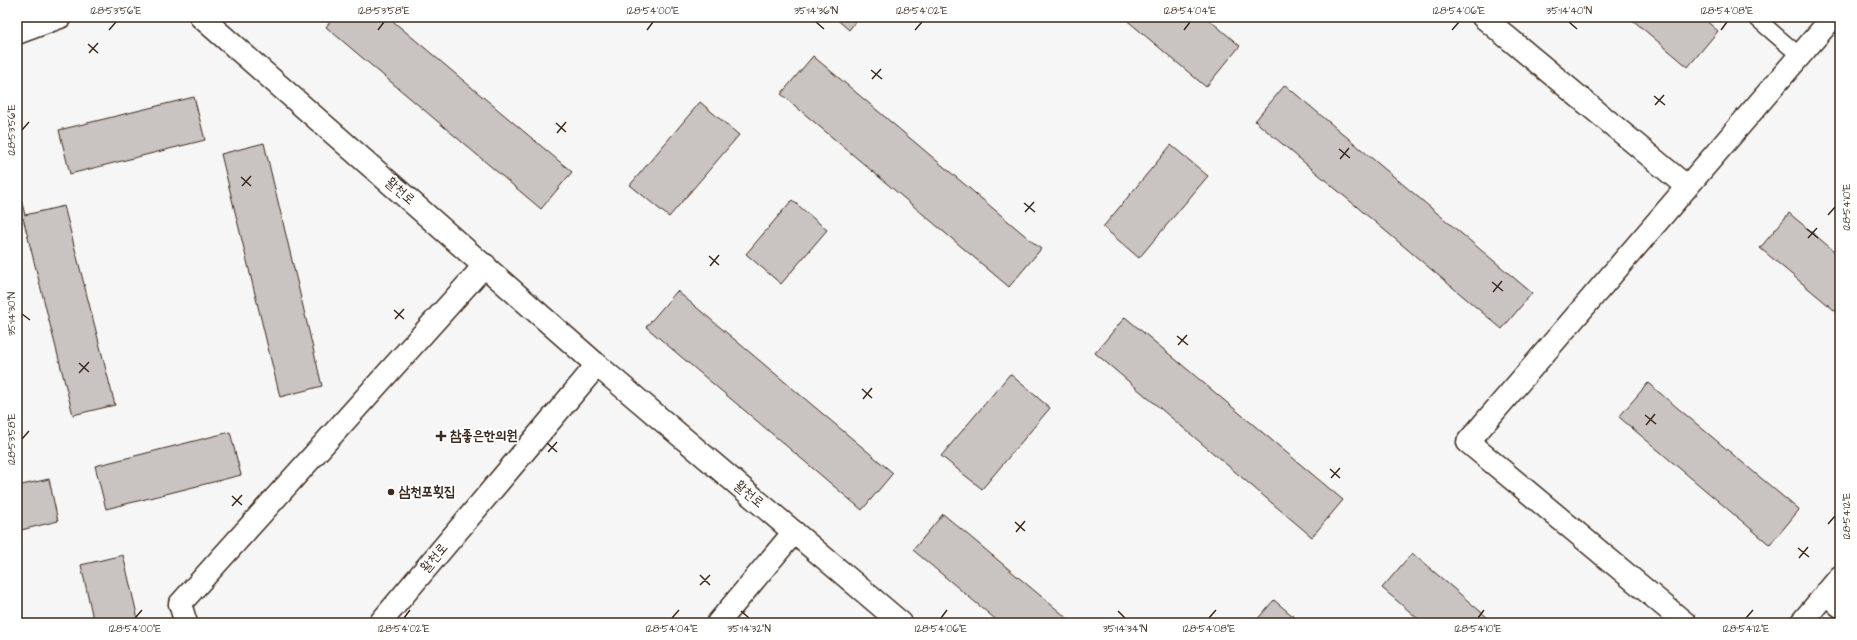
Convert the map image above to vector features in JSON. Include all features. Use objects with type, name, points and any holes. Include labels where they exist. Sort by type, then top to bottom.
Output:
[{"type":"street","points":[[17,33],[60,17]]},
{"type":"street","name":"활천로","points":[[201,17],[597,365],[901,623]]},
{"type":"street","points":[[1483,17],[1686,186]]},
{"type":"street","points":[[1685,623],[1468,442],[1686,186],[1833,17]]},
{"type":"street","points":[[186,623],[180,604],[485,265]]},
{"type":"street","name":"활천로","points":[[380,623],[597,365]]},
{"type":"street","points":[[718,623],[794,532]]},
{"type":"street","points":[[1801,623],[1835,592]]},
{"type":"lane","points":[[1755,17],[1800,56]]},
{"type":"building","points":[[334,17],[388,17],[572,172],[541,209],[326,27]]},
{"type":"building","points":[[834,17],[859,17],[849,30]]},
{"type":"building","points":[[1123,17],[1206,17],[1240,46],[1206,87]]},
{"type":"building","points":[[1629,17],[1702,17],[1718,31],[1688,67]]},
{"type":"building","points":[[813,56],[1041,249],[1009,287],[781,94]]},
{"type":"building","points":[[1285,85],[1532,293],[1502,329],[1255,121]]},
{"type":"building","points":[[194,97],[205,140],[70,174],[59,130]]},
{"type":"building","points":[[700,102],[739,135],[669,217],[630,185]]},
{"type":"building","points":[[264,143],[322,386],[280,397],[221,154]]},
{"type":"building","points":[[1171,145],[1208,176],[1139,258],[1103,227]]},
{"type":"building","points":[[17,184],[25,215],[64,206],[115,405],[73,415],[23,218],[17,219]]},
{"type":"building","points":[[792,200],[827,230],[781,284],[746,254]]},
{"type":"building","points":[[1789,213],[1840,256],[1840,315],[1760,248]]},
{"type":"building","points":[[677,291],[893,473],[862,510],[646,327]]},
{"type":"building","points":[[1125,317],[1343,500],[1312,537],[1095,353]]},
{"type":"building","points":[[1010,374],[1050,408],[982,489],[941,456]]},
{"type":"building","points":[[1648,383],[1799,510],[1770,545],[1619,417]]},
{"type":"building","points":[[230,432],[241,475],[106,509],[95,466]]},
{"type":"building","points":[[49,479],[58,521],[17,531],[17,486]]},
{"type":"building","points":[[943,514],[1073,623],[1000,623],[913,550]]},
{"type":"building","points":[[1412,553],[1494,623],[1423,623],[1382,588]]},
{"type":"building","points":[[123,555],[139,623],[94,623],[81,565]]},
{"type":"building","points":[[1274,600],[1301,623],[1254,623]]},
{"type":"place","name":"참좋은한의원","points":[[441,436]]},
{"type":"place","name":"삼천포횟집","points":[[391,492]]}]
